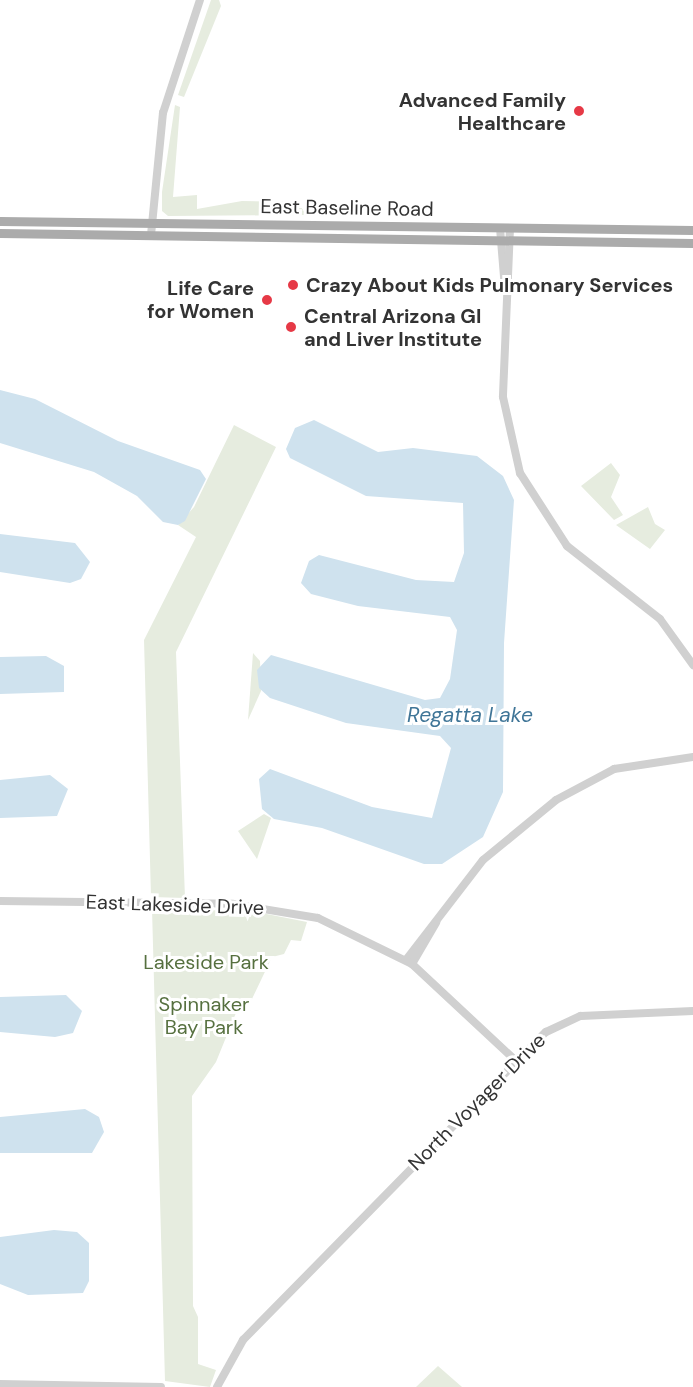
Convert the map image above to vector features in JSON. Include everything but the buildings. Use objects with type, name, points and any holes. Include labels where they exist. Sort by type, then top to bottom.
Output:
[{"type":"main road","name":"East Baseline Road","points":[[0,222],[693,230]]},
{"type":"main road","points":[[404,226],[404,239]]},
{"type":"main road","points":[[653,230],[655,242]]},
{"type":"main road","name":"East Baseline Road","points":[[0,233],[693,243]]},
{"type":"street","points":[[151,235],[167,97],[200,0]]},
{"type":"street","points":[[505,228],[505,420],[531,495],[567,546],[660,619],[693,665]]},
{"type":"street","points":[[409,962],[483,860],[556,800],[614,769],[693,757]]},
{"type":"street","name":"East Lakeside Drive","points":[[0,901],[266,907],[334,924],[409,962],[515,1060]]},
{"type":"street","name":"North Voyager Drive","points":[[217,1387],[235,1349],[515,1060],[546,1032],[581,1016],[693,1011]]},
{"type":"street","points":[[0,1384],[161,1387]]},
{"type":"green space","points":[[211,0],[219,0],[221,6],[184,97],[178,95]]},
{"type":"green space","points":[[175,105],[180,107],[173,197],[197,195],[197,209],[242,201],[297,202],[307,215],[168,216],[162,211],[162,192]]},
{"type":"green space","points":[[234,425],[276,447],[176,652],[185,898],[151,897],[144,640],[196,537],[178,525],[194,507]]},
{"type":"green space","points":[[611,463],[620,475],[611,497],[623,515],[614,520],[581,486]]},
{"type":"green space","points":[[648,507],[655,524],[665,530],[650,549],[616,525]]},
{"type":"green space","points":[[253,653],[260,661],[261,691],[248,720]]},
{"type":"green space","points":[[264,814],[271,818],[257,859],[238,831]]},
{"type":"green space","name":"Lakeside Park","points":[[152,909],[251,911],[307,922],[301,941],[291,940],[284,954],[272,957],[251,1001],[240,1003],[216,1062],[192,1096],[193,1306],[198,1317],[198,1364],[216,1370],[210,1387],[165,1381]]},
{"type":"green space","points":[[438,1366],[462,1387],[416,1387]]},
{"type":"water","points":[[0,390],[35,399],[118,441],[200,470],[206,479],[185,521],[178,525],[163,522],[137,496],[94,472],[0,443]]},
{"type":"water","name":"Regatta Lake","points":[[314,420],[378,452],[413,448],[477,456],[503,476],[514,500],[504,643],[503,792],[483,837],[442,864],[424,864],[322,828],[274,819],[262,809],[259,779],[270,769],[372,807],[432,818],[451,748],[440,736],[346,723],[270,698],[259,688],[257,670],[271,655],[425,700],[440,698],[450,679],[457,630],[450,617],[358,606],[311,594],[301,583],[309,561],[319,555],[416,580],[454,582],[464,553],[463,503],[366,496],[290,458],[286,449],[295,428]]},
{"type":"water","points":[[0,534],[75,543],[90,562],[81,579],[70,583],[0,572]]},
{"type":"water","points":[[46,656],[64,666],[64,692],[0,694],[0,657]]},
{"type":"water","points":[[50,775],[68,789],[57,816],[0,818],[0,780]]},
{"type":"water","points":[[66,995],[82,1011],[73,1033],[55,1037],[0,1032],[0,997]]},
{"type":"water","points":[[85,1109],[99,1117],[104,1132],[92,1153],[0,1153],[0,1117]]},
{"type":"water","points":[[54,1230],[77,1232],[89,1243],[89,1281],[83,1293],[28,1295],[0,1284],[0,1237]]},
{"type":"place","name":"Advanced Family Healthcare","points":[[579,111]]},
{"type":"place","name":"Crazy About Kids Pulmonary Services","points":[[293,285]]},
{"type":"place","name":"Life Care for Women","points":[[267,300]]},
{"type":"place","name":"Central Arizona GI and Liver Institute","points":[[291,327]]},
{"type":"park label","name":"Spinnaker Bay Park","points":[[204,1016]]}]
